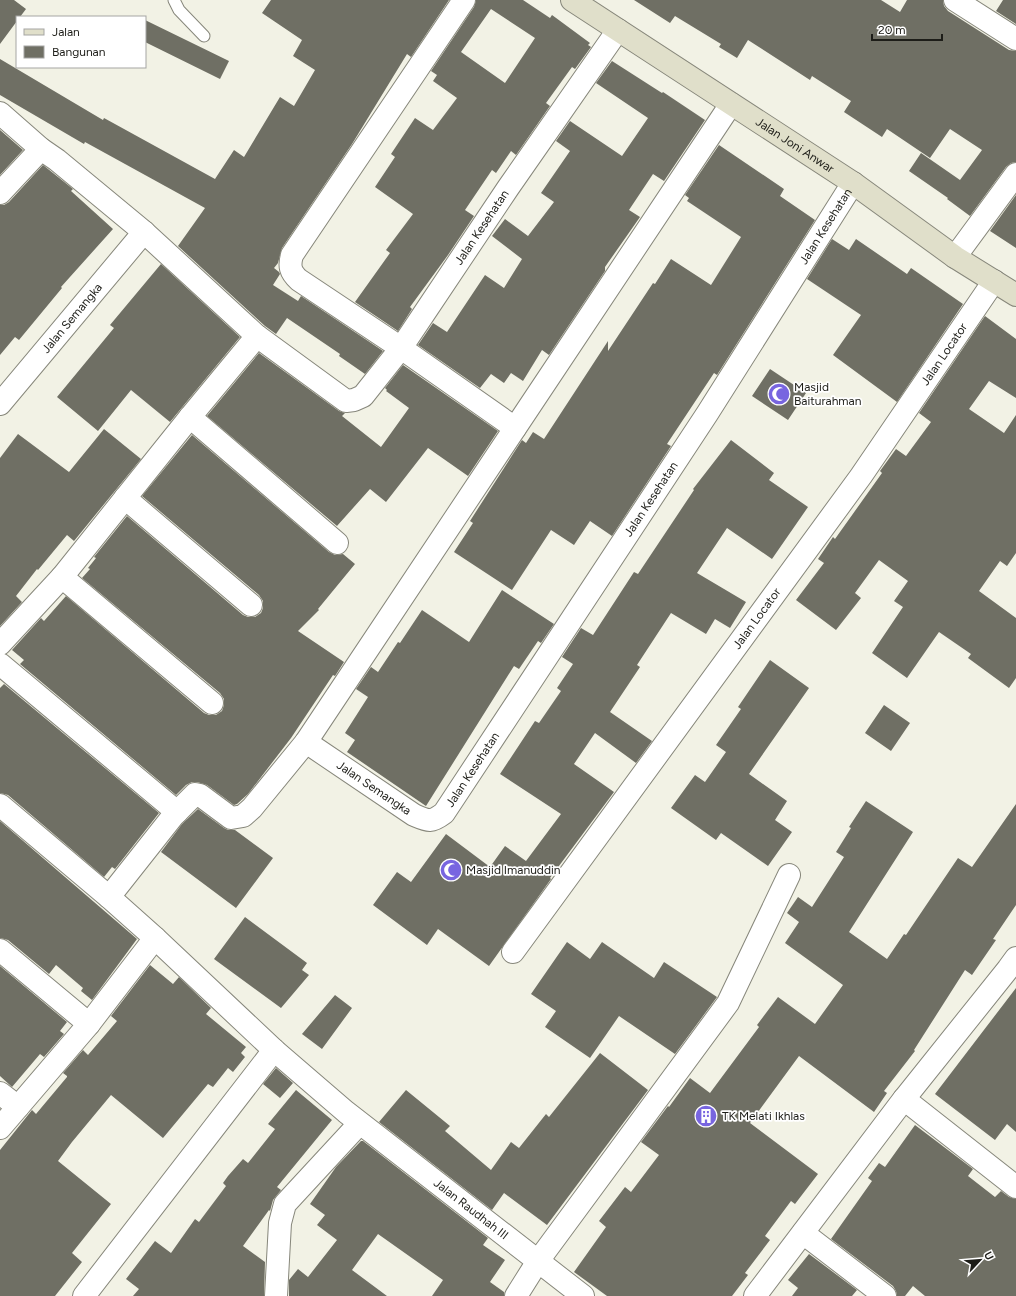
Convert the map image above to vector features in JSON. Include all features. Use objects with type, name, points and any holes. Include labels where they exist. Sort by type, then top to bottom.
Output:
[{"type":"main road","name":"Jalan Joni Anwar","points":[[572,0],[853,183],[955,257],[1016,295]]},
{"type":"street","points":[[464,0],[292,255],[290,265],[294,275],[299,280],[401,348],[515,428]]},
{"type":"street","points":[[955,0],[1016,39]]},
{"type":"street","name":"Jalan Kesehatan","points":[[257,336],[346,401],[354,400],[363,396],[401,348],[508,188],[618,30]]},
{"type":"street","points":[[109,897],[176,812],[195,794],[200,795],[231,818],[243,816],[252,808],[306,742],[732,104]]},
{"type":"street","points":[[0,113],[41,149],[57,160],[144,232],[257,336],[124,498],[62,577],[0,644]]},
{"type":"street","points":[[0,193],[41,149]]},
{"type":"street","points":[[955,257],[1016,174]]},
{"type":"street","name":"Jalan Kesehatan","points":[[444,813],[707,414],[853,183]]},
{"type":"street","name":"Jalan Semangka","points":[[0,404],[144,232]]},
{"type":"street","name":"Jalan Locator","points":[[513,952],[861,476],[994,281]]},
{"type":"street","points":[[190,417],[337,542]]},
{"type":"street","points":[[124,498],[251,605]]},
{"type":"street","points":[[62,577],[212,703]]},
{"type":"street","points":[[0,664],[176,812]]},
{"type":"street","name":"Jalan Semangka","points":[[306,742],[414,815],[428,821],[435,820],[444,813]]},
{"type":"street","name":"Jalan Raudhah III","points":[[0,805],[109,897],[155,938],[274,1050],[359,1124],[583,1296]]},
{"type":"street","points":[[516,1296],[538,1262],[728,1003],[789,875]]},
{"type":"street","points":[[0,1128],[89,1024],[155,938]]},
{"type":"street","points":[[0,950],[89,1024]]},
{"type":"street","points":[[755,1296],[904,1099],[1016,958]]},
{"type":"street","points":[[84,1296],[274,1050]]},
{"type":"street","points":[[0,1093],[18,1107]]},
{"type":"street","points":[[904,1099],[1016,1188]]},
{"type":"street","points":[[276,1296],[280,1223],[285,1204],[359,1124]]},
{"type":"street","points":[[803,1233],[885,1296]]},
{"type":"lane","points":[[174,0],[179,10],[204,36]]},
{"type":"building","points":[[0,0],[14,0],[26,9],[21,16],[16,16],[16,22],[0,44]]},
{"type":"building","points":[[271,0],[449,0],[411,57],[407,54],[352,144],[282,248],[278,263],[274,268],[280,274],[273,285],[298,301],[301,296],[383,351],[365,374],[339,356],[340,354],[287,318],[276,334],[265,326],[178,246],[205,208],[85,142],[84,144],[0,95],[0,59],[103,120],[104,118],[215,179],[234,150],[244,157],[280,97],[294,106],[315,70],[293,56],[302,40],[262,13]]},
{"type":"building","points":[[476,0],[523,0],[550,18],[552,15],[590,43],[588,45],[591,47],[575,69],[572,67],[546,103],[550,106],[516,155],[511,151],[496,173],[492,170],[465,210],[474,216],[410,307],[412,309],[398,331],[355,302],[390,253],[386,250],[413,214],[375,187],[395,157],[391,154],[415,118],[433,130],[457,98],[433,81],[437,75],[431,71],[474,7]],"holes":[[[491,9],[535,38],[505,83],[461,52]]]},
{"type":"building","points":[[634,0],[881,0],[900,12],[907,0],[943,0],[944,6],[948,11],[1009,50],[1016,51],[1016,162],[1011,163],[1006,167],[970,216],[947,199],[948,198],[909,171],[921,153],[960,180],[982,150],[950,129],[930,158],[887,129],[882,137],[844,112],[851,101],[812,76],[810,80],[748,40],[737,58],[719,47],[721,44],[675,16],[670,23]]},
{"type":"building","points":[[1003,0],[1016,0],[1016,24],[996,11]]},
{"type":"building","points":[[146,20],[229,61],[220,79],[146,42]]},
{"type":"building","points":[[612,61],[705,120],[664,181],[653,174],[629,210],[640,217],[605,267],[605,271],[549,355],[542,350],[523,381],[511,373],[504,383],[491,374],[480,388],[418,345],[433,323],[447,332],[485,275],[504,288],[522,259],[492,236],[505,219],[528,236],[554,202],[541,193],[570,151],[556,141],[570,121],[622,156],[648,118],[596,83]]},
{"type":"building","points":[[0,130],[23,150],[0,175]]},
{"type":"building","points":[[719,145],[784,189],[780,196],[815,220],[717,375],[714,373],[667,444],[671,446],[612,536],[590,521],[574,545],[551,530],[512,590],[454,552],[473,523],[470,521],[522,440],[526,443],[533,432],[544,439],[608,341],[608,351],[653,283],[655,284],[671,259],[711,285],[741,237],[687,201],[689,198],[685,195]]},
{"type":"building","points":[[43,165],[73,189],[71,191],[113,229],[61,287],[62,288],[19,340],[15,337],[0,355],[0,205],[4,205],[9,202]]},
{"type":"building","points":[[1016,195],[1016,248],[990,231]]},
{"type":"building","points":[[832,239],[849,250],[856,239],[907,274],[911,268],[963,304],[897,402],[833,355],[861,315],[807,279]]},
{"type":"building","points":[[161,264],[240,337],[170,422],[131,390],[98,431],[57,397],[114,328],[110,325]]},
{"type":"building","points":[[985,316],[1016,339],[1016,398],[989,381],[969,409],[1004,433],[1016,415],[1016,553],[1007,566],[1000,561],[979,591],[1016,618],[1016,678],[1009,688],[968,658],[971,654],[939,632],[907,678],[872,653],[903,607],[894,601],[908,581],[879,560],[855,593],[861,598],[836,630],[796,600],[824,563],[818,559],[833,537],[835,539],[882,473],[880,471],[896,449],[906,456],[931,422],[919,413]]},
{"type":"building","points":[[259,353],[339,411],[345,413],[342,416],[381,447],[409,408],[386,391],[387,390],[385,388],[403,365],[498,431],[468,476],[428,448],[386,502],[370,489],[337,526],[207,416]]},
{"type":"building","name":"Masjid Baiturahman","points":[[770,369],[806,393],[788,420],[752,396]]},
{"type":"building","points":[[104,429],[141,459],[74,541],[67,535],[38,570],[37,569],[16,596],[22,602],[0,626],[0,458],[18,434],[69,472]]},
{"type":"building","points":[[192,435],[329,552],[335,555],[343,554],[355,564],[318,609],[319,610],[298,631],[344,662],[335,676],[333,675],[291,738],[248,794],[234,805],[207,785],[197,782],[192,782],[186,785],[176,795],[20,664],[24,660],[12,650],[41,618],[44,621],[66,596],[204,713],[216,715],[222,711],[224,699],[220,693],[82,578],[90,569],[88,568],[96,558],[94,557],[127,516],[243,615],[255,617],[261,613],[263,601],[259,595],[142,496]]},
{"type":"building","points":[[731,440],[774,473],[769,480],[808,507],[772,559],[727,528],[697,573],[746,602],[730,628],[715,619],[706,634],[671,613],[637,665],[640,667],[610,712],[652,741],[636,763],[595,733],[574,764],[614,792],[550,878],[551,879],[489,966],[438,929],[427,945],[373,905],[397,872],[411,882],[446,834],[490,867],[505,846],[526,861],[561,814],[500,774],[535,721],[539,723],[561,691],[557,688],[573,664],[562,657],[581,628],[593,635],[634,572],[638,574],[694,490],[693,489]]},
{"type":"building","points":[[502,590],[554,624],[541,643],[538,641],[519,669],[514,666],[426,806],[347,752],[355,740],[345,733],[368,697],[356,689],[371,667],[378,672],[422,610],[469,642]]},
{"type":"building","points":[[770,660],[809,688],[749,774],[787,801],[775,820],[792,832],[768,866],[721,833],[716,840],[671,808],[695,775],[705,782],[726,752],[716,745],[741,709],[738,707]]},
{"type":"building","points":[[4,684],[159,813],[115,869],[112,867],[104,877],[8,795],[0,793],[0,688]]},
{"type":"building","points":[[884,705],[910,723],[891,751],[865,733]]},
{"type":"building","points":[[866,801],[913,832],[849,932],[887,959],[904,934],[906,935],[958,858],[972,867],[1016,804],[1016,905],[993,939],[996,940],[972,975],[965,970],[914,1050],[915,1051],[884,1091],[887,1093],[874,1112],[799,1056],[750,1123],[818,1174],[795,1204],[791,1201],[765,1236],[770,1240],[745,1273],[748,1275],[732,1296],[607,1296],[574,1272],[606,1227],[599,1221],[625,1187],[631,1192],[659,1155],[641,1142],[668,1106],[669,1107],[690,1078],[710,1093],[759,1027],[757,1025],[778,997],[815,1024],[843,985],[785,943],[799,922],[787,913],[798,897],[812,907],[844,857],[836,852],[851,828],[849,827]]},
{"type":"building","points":[[198,809],[224,828],[228,830],[235,830],[273,858],[236,908],[161,852],[182,824]]},
{"type":"building","points":[[0,821],[137,939],[92,1000],[81,991],[83,988],[56,965],[49,974],[8,940],[0,938]]},
{"type":"building","points":[[245,917],[307,963],[302,970],[309,975],[281,1008],[214,959]]},
{"type":"building","points":[[567,942],[590,959],[602,942],[654,978],[664,962],[717,997],[675,1054],[619,1016],[590,1058],[545,1027],[556,1011],[531,994]]},
{"type":"building","points":[[150,965],[173,984],[179,977],[211,1008],[206,1014],[246,1047],[241,1053],[245,1057],[233,1072],[228,1068],[213,1087],[208,1084],[163,1138],[111,1095],[58,1161],[111,1204],[72,1253],[82,1262],[55,1296],[0,1296],[0,1150],[32,1110],[36,1114],[67,1077],[63,1073],[83,1050],[88,1055],[117,1021],[111,1016]]},
{"type":"building","points":[[0,966],[67,1022],[60,1031],[64,1034],[44,1057],[40,1054],[12,1087],[0,1076]]},
{"type":"building","points":[[1016,988],[1016,1132],[1007,1124],[995,1140],[935,1094]]},
{"type":"building","points":[[335,995],[352,1008],[322,1049],[302,1034]]},
{"type":"building","points":[[600,1053],[648,1090],[547,1225],[504,1193],[492,1210],[379,1122],[406,1090],[450,1126],[445,1131],[491,1170],[511,1142],[519,1148],[546,1114],[549,1117]]},
{"type":"building","points":[[276,1068],[293,1083],[280,1098],[263,1084]]},
{"type":"building","points":[[296,1090],[332,1120],[277,1187],[281,1190],[273,1200],[270,1211],[269,1210],[243,1246],[265,1262],[264,1296],[133,1296],[139,1289],[126,1279],[155,1241],[171,1253],[195,1219],[199,1222],[226,1186],[223,1183],[228,1176],[243,1159],[248,1163],[275,1129],[268,1124]]},
{"type":"building","points":[[915,1125],[973,1169],[968,1176],[995,1197],[1001,1191],[1009,1197],[1016,1199],[1016,1296],[925,1296],[913,1286],[905,1296],[897,1296],[893,1286],[831,1239],[872,1181],[868,1178],[879,1163],[885,1167]]},
{"type":"building","points":[[361,1141],[363,1141],[488,1238],[483,1245],[505,1260],[490,1282],[504,1292],[504,1296],[432,1296],[443,1280],[378,1234],[352,1270],[387,1296],[289,1296],[289,1280],[298,1269],[308,1277],[337,1240],[317,1225],[325,1215],[310,1204],[336,1167]]},
{"type":"building","points":[[809,1254],[857,1290],[852,1296],[792,1296],[798,1288],[788,1280]]},
{"type":"place","name":"Masjid Baiturahman","points":[[779,394]]},
{"type":"place","name":"Masjid Imanuddin","points":[[451,870]]},
{"type":"place","name":"TK Melati Ikhlas","points":[[706,1116]]}]
